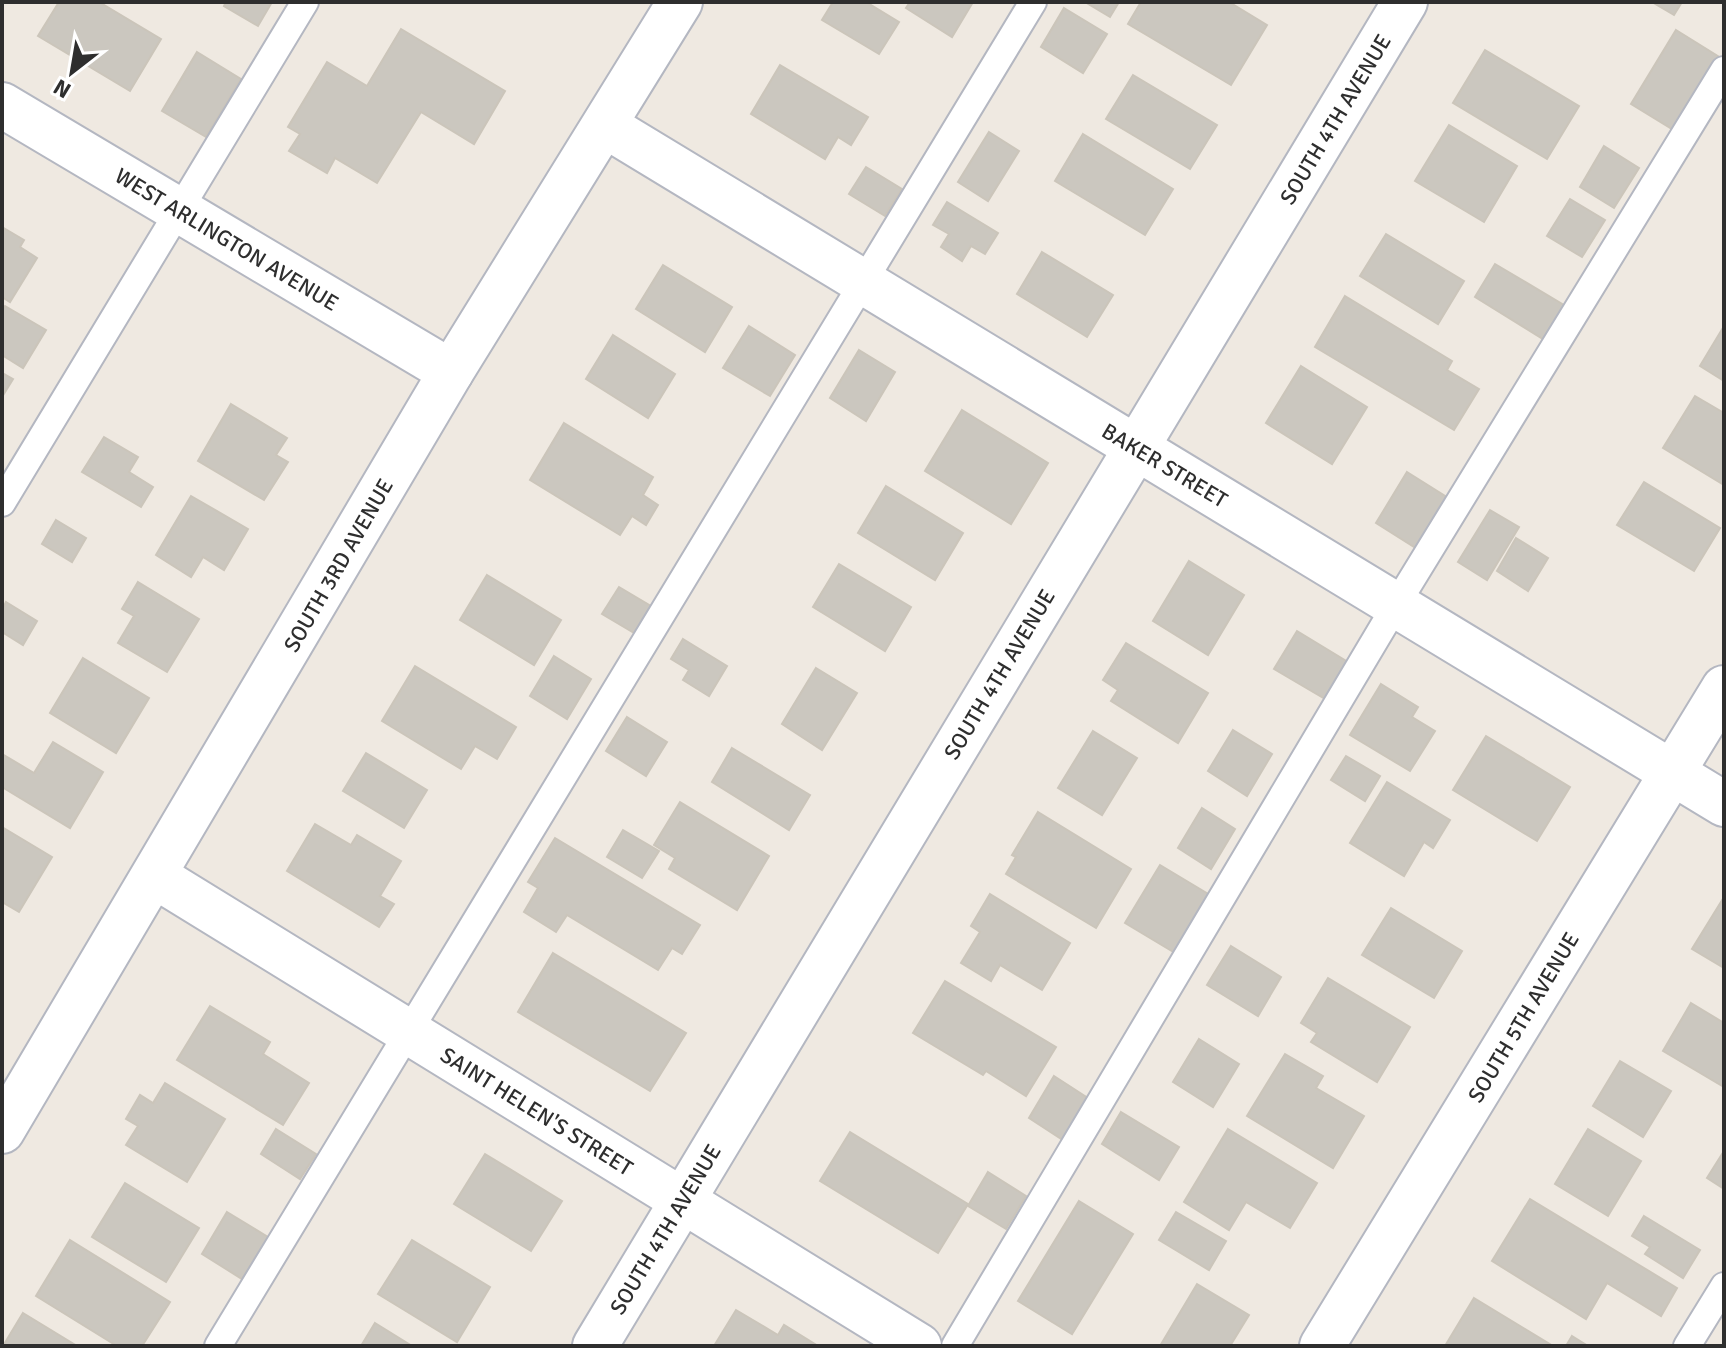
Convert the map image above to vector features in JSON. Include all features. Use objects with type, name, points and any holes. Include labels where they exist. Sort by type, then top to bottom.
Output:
[{"type":"street","name":"SOUTH 3RD AVENUE","points":[[2,1131],[451,372],[680,2]]},
{"type":"street","name":"SOUTH 4TH AVENUE","points":[[595,1346],[1405,2]]},
{"type":"street","name":"WEST ARLINGTON AVENUE","points":[[2,105],[451,372]]},
{"type":"street","name":"BAKER STREET","points":[[606,126],[1724,804]]},
{"type":"street","name":"SOUTH 5TH AVENUE","points":[[1322,1346],[1724,688]]},
{"type":"street","name":"SAINT HELEN'S STREET","points":[[155,876],[919,1346]]},
{"type":"lane","points":[[2,503],[305,2]]},
{"type":"lane","points":[[218,1346],[1033,2]]},
{"type":"lane","points":[[955,1346],[1396,605],[1724,70]]},
{"type":"lane","points":[[1687,1346],[1724,1286]]},
{"type":"building","points":[[59,2],[99,2],[161,39],[130,91],[38,36]]},
{"type":"building","points":[[226,2],[272,2],[258,26],[224,6]]},
{"type":"building","points":[[833,2],[866,2],[899,22],[879,54],[822,20]]},
{"type":"building","points":[[910,2],[973,2],[952,37],[906,8]]},
{"type":"building","points":[[1085,2],[1119,2],[1110,17]]},
{"type":"building","points":[[1141,2],[1229,2],[1267,25],[1231,85],[1128,24]]},
{"type":"building","points":[[1652,2],[1682,2],[1674,15]]},
{"type":"building","points":[[1064,8],[1107,34],[1083,73],[1041,47]]},
{"type":"building","points":[[401,29],[505,91],[474,144],[421,112],[377,183],[335,158],[327,173],[289,151],[300,134],[288,127],[327,62],[367,86]]},
{"type":"building","points":[[1676,30],[1721,58],[1677,132],[1631,104]]},
{"type":"building","points":[[1485,50],[1579,106],[1547,159],[1453,103]]},
{"type":"building","points":[[197,52],[241,79],[206,137],[162,111]]},
{"type":"building","points":[[780,65],[868,117],[851,145],[838,137],[825,159],[751,114]]},
{"type":"building","points":[[1133,75],[1217,125],[1190,169],[1106,119]]},
{"type":"building","points":[[1449,125],[1517,166],[1484,222],[1415,181]]},
{"type":"building","points":[[989,132],[1019,151],[988,201],[958,182]]},
{"type":"building","points":[[1083,134],[1173,189],[1145,235],[1055,181]]},
{"type":"building","points":[[1604,146],[1639,168],[1614,208],[1580,187]]},
{"type":"building","points":[[866,167],[902,189],[885,216],[849,194]]},
{"type":"building","points":[[1570,199],[1605,220],[1582,257],[1547,236]]},
{"type":"building","points":[[947,202],[998,233],[985,254],[971,246],[962,261],[941,247],[949,234],[933,225]]},
{"type":"building","points":[[2,227],[24,240],[20,247],[37,258],[10,302],[2,297]]},
{"type":"building","points":[[1386,234],[1464,281],[1438,324],[1360,276]]},
{"type":"building","points":[[1042,252],[1113,295],[1087,337],[1017,294]]},
{"type":"building","points":[[1495,264],[1564,305],[1543,339],[1475,297]]},
{"type":"building","points":[[663,265],[732,307],[705,352],[636,309]]},
{"type":"building","points":[[1345,296],[1452,361],[1447,370],[1479,389],[1454,430],[1315,347]]},
{"type":"building","points":[[5,306],[46,330],[23,368],[2,355],[2,311]]},
{"type":"building","points":[[749,326],[795,355],[770,396],[723,368]]},
{"type":"building","points":[[1724,326],[1724,381],[1700,366]]},
{"type":"building","points":[[613,335],[675,374],[648,418],[586,379]]},
{"type":"building","points":[[859,350],[895,372],[866,421],[830,398]]},
{"type":"building","points":[[1301,366],[1367,407],[1332,464],[1266,423]]},
{"type":"building","points":[[2,373],[13,379],[2,397]]},
{"type":"building","points":[[1695,396],[1724,413],[1724,485],[1663,448]]},
{"type":"building","points":[[231,404],[287,438],[276,455],[288,462],[264,500],[198,461]]},
{"type":"building","points":[[962,410],[1048,463],[1011,524],[925,471]]},
{"type":"building","points":[[564,423],[653,477],[643,495],[658,505],[646,525],[632,516],[620,535],[530,480]]},
{"type":"building","points":[[104,437],[138,457],[129,472],[153,487],[141,507],[82,472]]},
{"type":"building","points":[[1407,472],[1450,499],[1419,550],[1376,523]]},
{"type":"building","points":[[1644,482],[1720,528],[1694,571],[1617,525]]},
{"type":"building","points":[[886,486],[963,533],[935,580],[858,533]]},
{"type":"building","points":[[191,496],[248,529],[224,570],[203,557],[191,577],[156,555]]},
{"type":"building","points":[[1490,510],[1519,527],[1487,580],[1458,562]]},
{"type":"building","points":[[56,520],[86,538],[72,562],[42,544]]},
{"type":"building","points":[[1516,538],[1548,558],[1528,591],[1497,571]]},
{"type":"building","points":[[1189,561],[1244,595],[1208,655],[1153,621]]},
{"type":"building","points":[[839,564],[911,607],[885,651],[813,607]]},
{"type":"building","points":[[487,575],[561,620],[534,665],[460,620]]},
{"type":"building","points":[[138,582],[199,619],[167,672],[118,643],[134,616],[122,609]]},
{"type":"building","points":[[619,587],[651,606],[634,633],[602,614]]},
{"type":"building","points":[[6,602],[37,621],[23,645],[2,632],[2,610]]},
{"type":"building","points":[[1297,631],[1348,662],[1325,699],[1274,669]]},
{"type":"building","points":[[683,639],[727,666],[709,696],[683,680],[689,670],[671,659]]},
{"type":"building","points":[[1126,643],[1208,693],[1178,743],[1111,701],[1118,690],[1103,680]]},
{"type":"building","points":[[554,656],[591,679],[567,719],[530,696]]},
{"type":"building","points":[[83,658],[149,698],[116,753],[50,713]]},
{"type":"building","points":[[415,666],[516,727],[497,759],[475,746],[461,769],[382,721]]},
{"type":"building","points":[[816,668],[857,693],[822,750],[782,724]]},
{"type":"building","points":[[1381,684],[1418,707],[1412,717],[1435,731],[1410,771],[1350,735]]},
{"type":"building","points":[[627,717],[667,742],[646,776],[606,751]]},
{"type":"building","points":[[1233,730],[1272,754],[1247,796],[1208,771]]},
{"type":"building","points":[[1093,731],[1137,758],[1102,815],[1058,788]]},
{"type":"building","points":[[1486,736],[1570,787],[1537,841],[1453,790]]},
{"type":"building","points":[[53,742],[103,772],[70,828],[2,787],[2,754],[34,773]]},
{"type":"building","points":[[732,748],[810,795],[789,830],[712,782]]},
{"type":"building","points":[[366,753],[427,790],[404,828],[343,791]]},
{"type":"building","points":[[1346,756],[1380,776],[1365,801],[1331,780]]},
{"type":"building","points":[[1387,782],[1450,820],[1433,848],[1424,842],[1404,876],[1350,843]]},
{"type":"building","points":[[680,802],[769,856],[737,910],[669,869],[675,858],[654,845]]},
{"type":"building","points":[[1202,808],[1235,829],[1211,869],[1178,848]]},
{"type":"building","points":[[1038,812],[1131,869],[1096,928],[1006,874],[1016,857],[1012,855]]},
{"type":"building","points":[[315,824],[351,845],[357,835],[401,861],[380,896],[394,904],[379,927],[287,871]]},
{"type":"building","points":[[2,827],[52,857],[19,912],[2,902]]},
{"type":"building","points":[[623,830],[659,851],[642,878],[607,857]]},
{"type":"building","points":[[555,838],[700,925],[682,954],[672,948],[658,970],[567,915],[556,932],[524,912],[538,888],[528,882]]},
{"type":"building","points":[[1160,865],[1210,895],[1175,953],[1125,923]]},
{"type":"building","points":[[990,894],[1070,943],[1042,990],[1000,965],[991,981],[961,963],[980,932],[971,926]]},
{"type":"building","points":[[1724,897],[1724,968],[1692,949]]},
{"type":"building","points":[[1391,908],[1462,951],[1434,998],[1362,955]]},
{"type":"building","points":[[1231,946],[1281,977],[1258,1016],[1207,985]]},
{"type":"building","points":[[553,953],[686,1033],[650,1091],[518,1012]]},
{"type":"building","points":[[1328,978],[1410,1027],[1377,1082],[1311,1042],[1317,1033],[1301,1023]]},
{"type":"building","points":[[945,981],[1056,1047],[1026,1096],[986,1071],[983,1075],[913,1033]]},
{"type":"building","points":[[1691,1003],[1724,1023],[1724,1087],[1663,1051]]},
{"type":"building","points":[[210,1006],[270,1042],[263,1054],[309,1083],[283,1125],[177,1060]]},
{"type":"building","points":[[1199,1039],[1239,1064],[1213,1107],[1173,1082]]},
{"type":"building","points":[[1285,1054],[1323,1076],[1316,1088],[1364,1116],[1333,1168],[1247,1116]]},
{"type":"building","points":[[1620,1061],[1671,1091],[1643,1137],[1593,1106]]},
{"type":"building","points":[[1054,1076],[1091,1100],[1066,1142],[1029,1118]]},
{"type":"building","points":[[165,1083],[225,1119],[187,1182],[126,1145],[138,1126],[126,1119],[140,1095],[153,1103]]},
{"type":"building","points":[[1121,1112],[1179,1147],[1159,1180],[1102,1144]]},
{"type":"building","points":[[276,1129],[316,1154],[300,1179],[261,1154]]},
{"type":"building","points":[[1228,1129],[1317,1183],[1290,1228],[1246,1202],[1229,1230],[1184,1202]]},
{"type":"building","points":[[1588,1129],[1641,1161],[1608,1216],[1555,1184]]},
{"type":"building","points":[[850,1132],[968,1204],[938,1253],[820,1181]]},
{"type":"building","points":[[1724,1151],[1724,1189],[1707,1178]]},
{"type":"building","points":[[485,1154],[562,1201],[531,1251],[454,1204]]},
{"type":"building","points":[[988,1172],[1026,1196],[1006,1229],[968,1206]]},
{"type":"building","points":[[125,1183],[199,1228],[166,1282],[92,1237]]},
{"type":"building","points":[[1530,1199],[1677,1288],[1661,1316],[1607,1283],[1586,1319],[1492,1261]]},
{"type":"building","points":[[1079,1201],[1133,1234],[1072,1334],[1018,1301]]},
{"type":"building","points":[[227,1212],[268,1237],[242,1279],[202,1254]]},
{"type":"building","points":[[1176,1212],[1226,1241],[1209,1270],[1159,1240]]},
{"type":"building","points":[[1644,1216],[1700,1250],[1683,1278],[1645,1254],[1650,1247],[1632,1236]]},
{"type":"building","points":[[70,1240],[170,1302],[142,1346],[117,1346],[36,1296]]},
{"type":"building","points":[[412,1240],[490,1287],[457,1342],[378,1294]]},
{"type":"building","points":[[1197,1284],[1249,1315],[1230,1346],[1160,1346]]},
{"type":"building","points":[[1474,1298],[1553,1346],[1445,1346]]},
{"type":"building","points":[[736,1310],[778,1335],[784,1325],[818,1346],[714,1346]]},
{"type":"building","points":[[23,1313],[77,1346],[3,1346]]},
{"type":"building","points":[[375,1323],[412,1346],[361,1346]]},
{"type":"building","points":[[1572,1336],[1588,1346],[1566,1346]]}]
